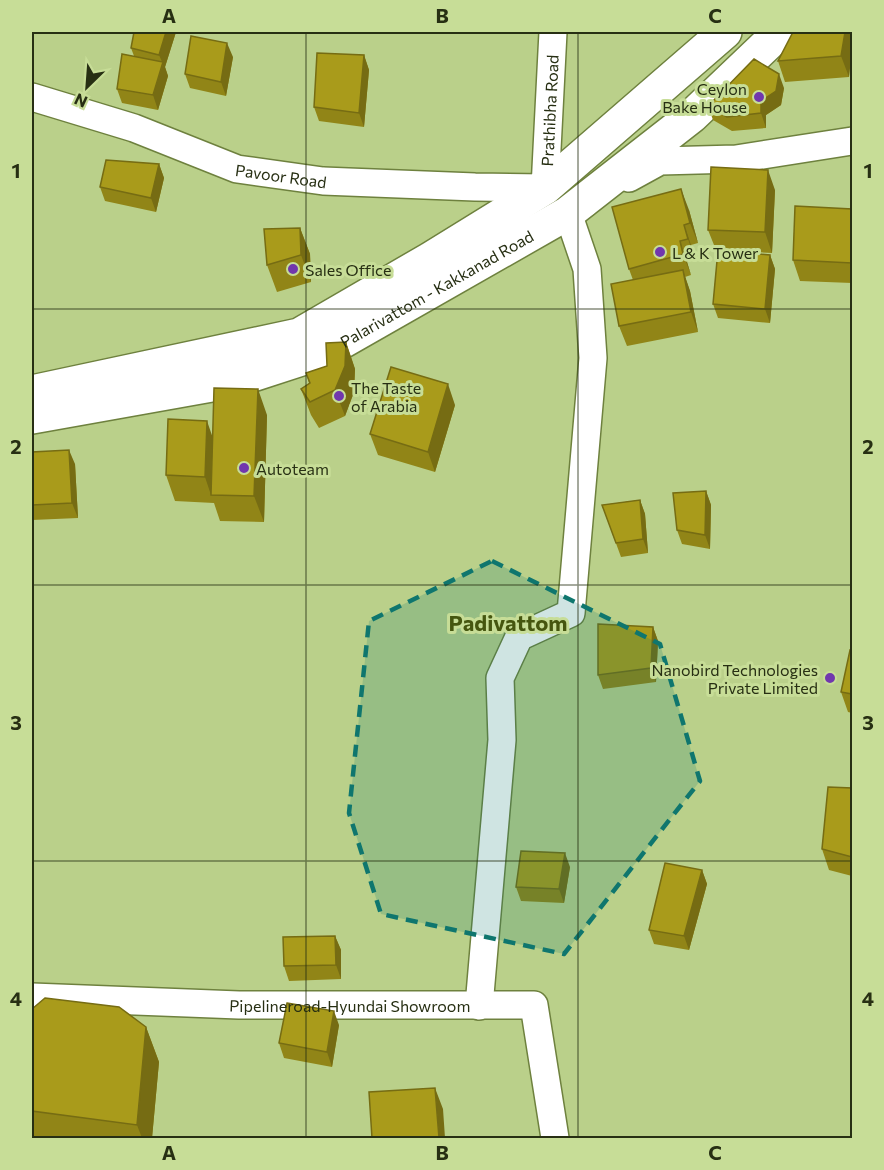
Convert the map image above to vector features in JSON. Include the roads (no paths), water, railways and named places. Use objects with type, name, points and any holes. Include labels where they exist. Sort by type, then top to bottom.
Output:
[{"type":"main road","name":"Palarivattom - Kakkanad Road","points":[[32,392],[299,335],[429,260],[544,188],[725,32]]},
{"type":"main road","name":"Palarivattom - Kakkanad Road","points":[[32,417],[234,381],[326,351],[568,213],[692,116],[780,32]]},
{"type":"street","name":"Prathibha Road","points":[[544,188],[553,32]]},
{"type":"street","name":"Pavoor Road","points":[[32,97],[134,128],[237,169],[323,181],[544,188]]},
{"type":"street","points":[[479,1006],[502,740],[500,678],[519,637],[571,613],[593,358],[587,268],[568,213],[660,161],[736,159],[852,141]]},
{"type":"street","name":"Pipelineroad-Hyundai Showroom","points":[[32,996],[239,1005],[534,1005],[555,1138]]},
{"type":"place","name":"Ceylon Bake House","points":[[759,97]]},
{"type":"place","name":"L & K Tower","points":[[660,252]]},
{"type":"place","name":"Sales Office","points":[[293,269]]},
{"type":"place","name":"The Taste of Arabia","points":[[339,396]]},
{"type":"place","name":"Autoteam","points":[[244,468]]},
{"type":"place","name":"Nanobird Technologies Private Limited","points":[[830,678]]},
{"type":"district","name":"Padivattom","points":[[508,622]]}]
